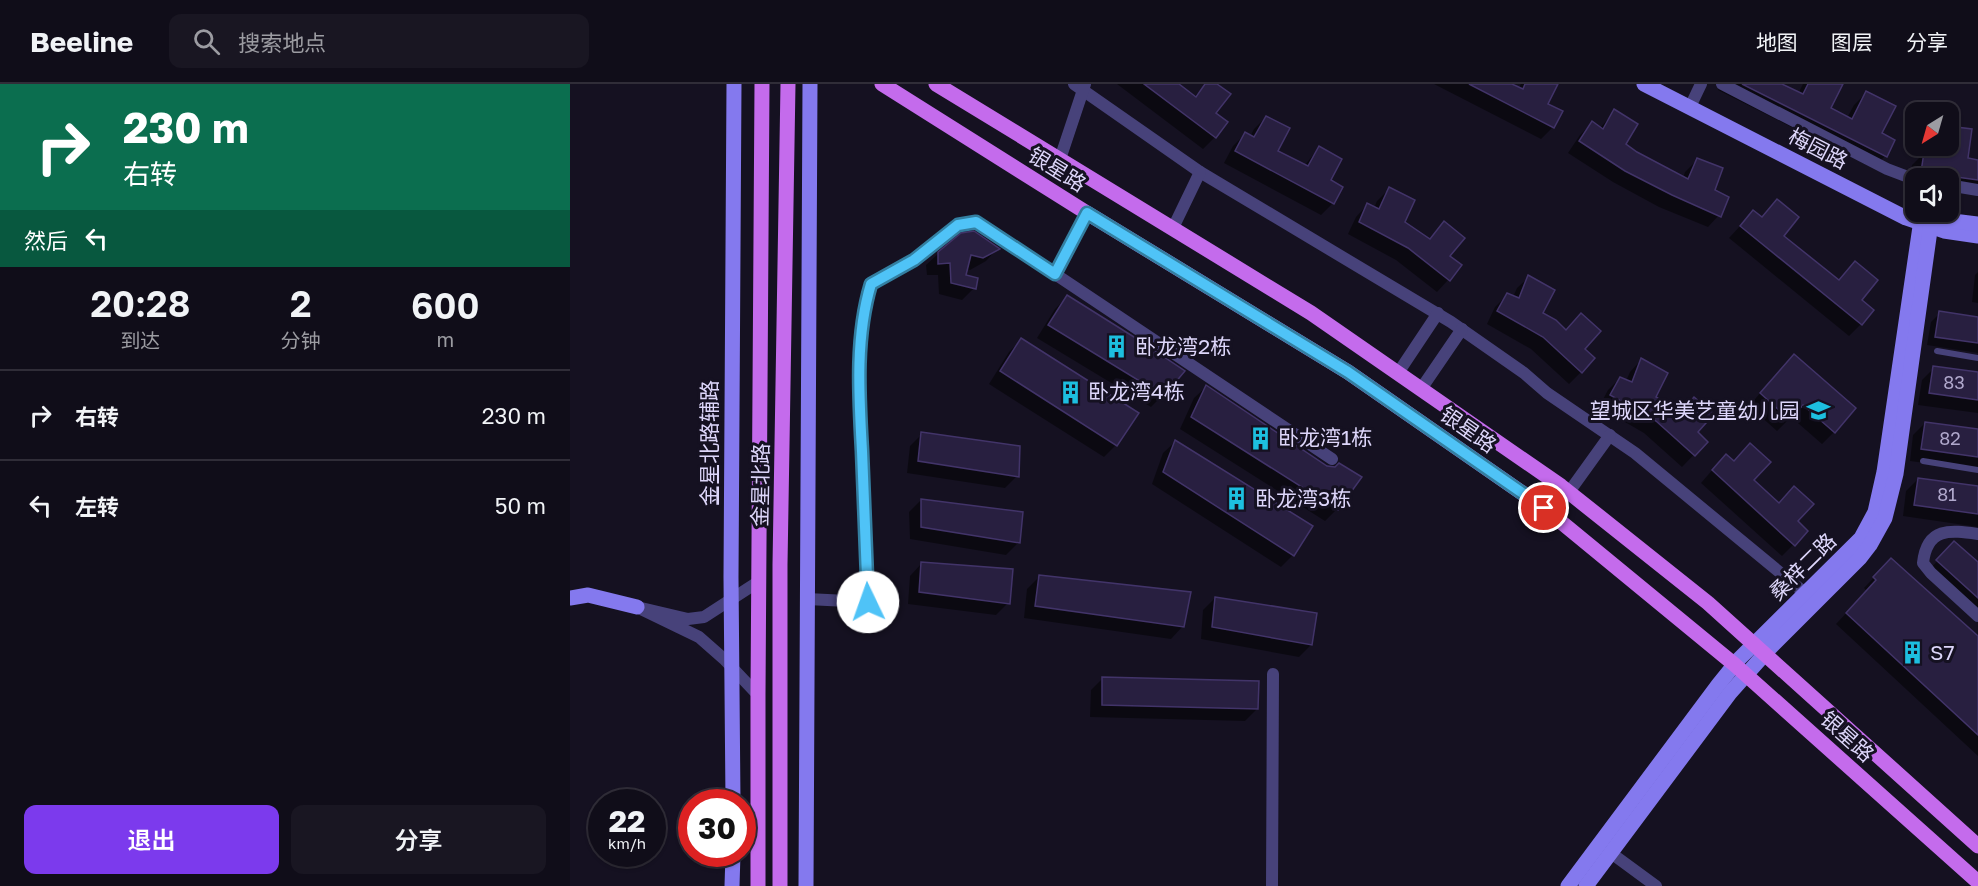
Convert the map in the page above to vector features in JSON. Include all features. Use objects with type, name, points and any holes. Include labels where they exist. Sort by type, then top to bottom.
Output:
[{"type":"main road","name":"金星北路","points":[[758,886],[762,84]]},
{"type":"main road","name":"金星北路","points":[[780,886],[780,565],[788,84]]},
{"type":"main road","name":"银星路","points":[[882,84],[1087,213],[1348,372],[1544,508],[1740,670],[1978,882]]},
{"type":"main road","name":"银星路","points":[[936,84],[1311,313],[1569,492],[1708,603],[1978,846]]},
{"type":"street","name":"金星北路辅路","points":[[733,789],[734,84]]},
{"type":"street","points":[[806,886],[810,84]]},
{"type":"street","name":"梅园路","points":[[1644,84],[1691,104],[1905,208]]},
{"type":"street","name":"梅园路","points":[[1658,84],[1691,104]]},
{"type":"street","points":[[1691,104],[1701,84]]},
{"type":"street","points":[[1722,84],[1887,169],[1905,176]]},
{"type":"street","points":[[1060,159],[1080,86],[1200,172],[1462,329],[1524,373],[1547,393],[1635,453],[1806,594]]},
{"type":"street","points":[[1173,228],[1200,172]]},
{"type":"street","points":[[1959,187],[1978,190]]},
{"type":"street","points":[[1055,274],[1087,213]]},
{"type":"street","points":[[807,599],[868,602],[860,362],[863,309],[871,284],[914,260],[958,225],[976,222],[1332,459]]},
{"type":"street","name":"桑梓二路","points":[[1569,886],[1740,670],[1806,594],[1861,538],[1875,512],[1884,472],[1922,222]]},
{"type":"street","name":"桑梓二路","points":[[1759,649],[1860,558],[1885,518],[1896,474],[1922,222]]},
{"type":"street","name":"梅园路","points":[[1937,222],[1978,236]]},
{"type":"street","name":"梅园路","points":[[1959,222],[1978,224]]},
{"type":"street","points":[[1398,373],[1438,313]]},
{"type":"street","points":[[1421,389],[1462,329]]},
{"type":"street","points":[[1569,492],[1610,435]]},
{"type":"street","points":[[1976,536],[1952,530],[1941,533],[1930,541],[1923,563],[1978,616]]},
{"type":"street","points":[[570,598],[588,595],[688,619],[704,617],[758,582]]},
{"type":"street","points":[[636,607],[699,637],[758,694]]},
{"type":"street","name":"桑梓二路","points":[[1586,886],[1740,670]]},
{"type":"street","points":[[1272,886],[1273,674]]},
{"type":"street","points":[[1611,853],[1656,886]]},
{"type":"street","points":[[732,886],[733,867]]},
{"type":"lane","points":[[1937,351],[1978,358]]},
{"type":"lane","points":[[1923,461],[1978,470]]},
{"type":"building","points":[[1144,84],[1179,84],[1196,97],[1205,84],[1217,84],[1231,94],[1216,113],[1228,122],[1216,138]]},
{"type":"building","points":[[1469,84],[1512,84],[1523,89],[1525,84],[1558,84],[1548,104],[1563,111],[1554,128]]},
{"type":"building","points":[[1742,84],[1782,84],[1803,94],[1808,84],[1843,84],[1831,108],[1852,119],[1866,91],[1896,106],[1882,133],[1895,140],[1887,157]]},
{"type":"building","points":[[1614,109],[1638,124],[1626,144],[1637,152],[1688,179],[1697,158],[1723,168],[1715,190],[1729,197],[1721,217],[1625,171],[1579,141],[1592,121],[1603,129]]},
{"type":"building","points":[[1266,116],[1290,128],[1278,151],[1308,166],[1319,146],[1342,159],[1331,180],[1343,187],[1334,204],[1235,151],[1245,132],[1254,137]]},
{"type":"building","points":[[1959,127],[1972,129],[1968,158],[1978,160],[1978,180],[1959,177],[1959,168],[1922,168],[1923,156],[1959,156]]},
{"type":"building","points":[[1389,187],[1415,200],[1405,222],[1430,239],[1444,221],[1465,238],[1450,256],[1462,265],[1450,281],[1408,248],[1359,222],[1367,203],[1379,209]]},
{"type":"building","points":[[1777,199],[1799,217],[1784,236],[1839,280],[1855,261],[1878,280],[1862,300],[1874,310],[1862,325],[1740,226],[1753,210],[1762,217]]},
{"type":"building","points":[[974,231],[1000,249],[983,258],[971,255],[966,275],[978,278],[976,289],[951,283],[950,263],[938,264],[938,252],[961,233]]},
{"type":"building","points":[[1528,275],[1555,290],[1543,313],[1556,320],[1566,330],[1581,313],[1601,331],[1585,349],[1595,358],[1582,373],[1543,337],[1497,311],[1507,293],[1519,298]]},
{"type":"building","name":"卧龙湾2栋","points":[[1067,295],[1185,371],[1164,396],[1048,325]]},
{"type":"building","points":[[1939,311],[1978,317],[1978,343],[1935,337]]},
{"type":"building","name":"卧龙湾4栋","points":[[1021,338],[1139,413],[1117,446],[1000,371]]},
{"type":"building","points":[[1794,354],[1856,408],[1835,433],[1803,405],[1790,420],[1760,393]]},
{"type":"building","points":[[1641,358],[1668,373],[1656,397],[1669,404],[1679,414],[1694,397],[1714,414],[1698,432],[1708,442],[1695,456],[1656,421],[1610,395],[1620,377],[1632,382]]},
{"type":"building","points":[[1933,366],[1978,372],[1978,400],[1929,393]]},
{"type":"building","name":"卧龙湾1栋","points":[[1206,385],[1327,466],[1335,467],[1339,463],[1362,477],[1338,510],[1191,417]]},
{"type":"building","points":[[1925,422],[1978,429],[1978,457],[1921,449]]},
{"type":"building","points":[[921,432],[1020,446],[1019,477],[918,461]]},
{"type":"building","name":"卧龙湾3栋","points":[[1175,440],[1313,526],[1294,556],[1163,472]]},
{"type":"building","points":[[1750,443],[1771,462],[1754,480],[1779,503],[1794,486],[1814,504],[1798,521],[1808,531],[1795,546],[1712,470],[1726,454],[1734,461]]},
{"type":"building","points":[[1918,478],[1978,486],[1978,514],[1914,505]]},
{"type":"building","points":[[921,499],[1023,512],[1020,543],[921,527]]},
{"type":"building","points":[[1954,541],[1978,562],[1978,598],[1936,560]]},
{"type":"building","points":[[1891,558],[1978,636],[1978,735],[1846,613],[1876,580],[1873,577]]},
{"type":"building","points":[[921,562],[1013,569],[1010,604],[919,592]]},
{"type":"building","points":[[1039,575],[1191,592],[1184,627],[1035,606]]},
{"type":"building","points":[[1215,597],[1317,613],[1312,645],[1212,627]]},
{"type":"building","points":[[1102,677],[1259,681],[1258,709],[1102,705]]},
{"type":"place","name":"卧龙湾2栋","points":[[1117,347]]},
{"type":"place","name":"卧龙湾4栋","points":[[1070,392]]},
{"type":"place","name":"望城区华美艺童幼儿园","points":[[1818,411]]},
{"type":"place","name":"卧龙湾1栋","points":[[1260,438]]},
{"type":"place","name":"卧龙湾3栋","points":[[1237,499]]},
{"type":"place","name":"S7","points":[[1912,653]]},
{"type":"route","points":[[868,602],[860,411],[863,309],[871,284],[914,260],[958,225],[976,222],[1055,274],[1087,213],[1348,372],[1544,508]]}]
